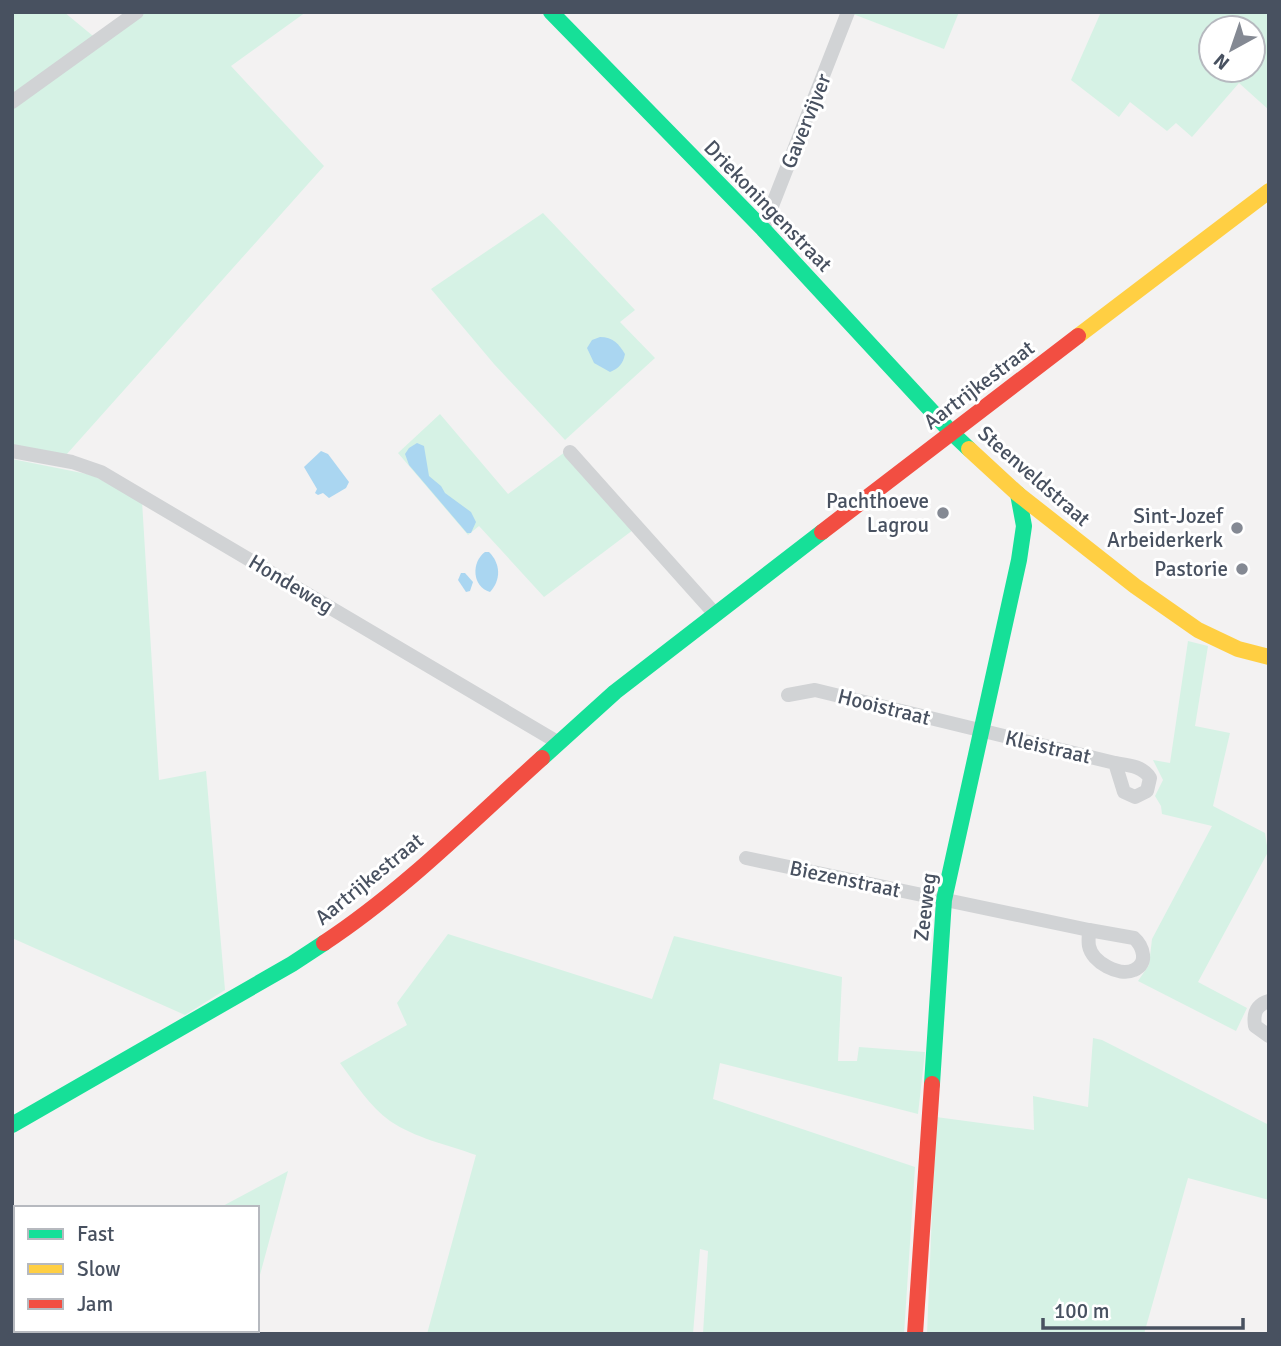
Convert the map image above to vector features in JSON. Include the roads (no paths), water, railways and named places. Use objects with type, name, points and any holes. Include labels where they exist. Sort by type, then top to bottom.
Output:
[{"type":"street","points":[[12,102],[137,12]]},
{"type":"street","name":"Driekoningenstraat","points":[[551,12],[763,229],[951,432]]},
{"type":"street","name":"Gavervijver","points":[[763,229],[848,12]]},
{"type":"street","name":"Aartrijkestraat","points":[[12,1125],[292,964],[347,928],[413,874],[615,692],[1269,191]]},
{"type":"street","name":"Steenveldstraat","points":[[951,432],[1018,494],[1135,586],[1198,630],[1238,649],[1269,657]]},
{"type":"street","name":"Hondeweg","points":[[12,451],[72,462],[102,472],[559,743]]},
{"type":"street","points":[[570,452],[715,614]]},
{"type":"street","name":"Zeeweg","points":[[915,1334],[944,900],[1024,526],[1018,494]]},
{"type":"street","name":"Hooistraat","points":[[788,695],[815,690],[980,731]]},
{"type":"street","name":"Kleistraat","points":[[980,731],[1115,763]]},
{"type":"street","name":"Biezenstraat","points":[[746,858],[1089,930]]},
{"type":"street","points":[[1269,1001],[1262,1003],[1253,1018],[1255,1026],[1269,1036]]},
{"type":"water","points":[[600,337],[615,342],[625,354],[620,365],[610,372],[594,363],[587,348],[592,340]]},
{"type":"water","points":[[417,443],[424,446],[429,476],[445,493],[471,512],[476,522],[471,533],[467,533],[409,465],[405,454]]},
{"type":"water","points":[[321,451],[328,454],[349,482],[346,488],[329,498],[323,493],[315,493],[317,489],[304,467]]},
{"type":"water","points":[[485,552],[489,552],[493,557],[498,572],[490,592],[480,585],[476,574],[477,562]]},
{"type":"water","points":[[461,573],[465,573],[473,582],[470,591],[466,592],[458,580]]},
{"type":"place","name":"Pachthoeve Lagrou","points":[[943,513]]},
{"type":"place","name":"Sint-Jozef Arbeiderkerk","points":[[1237,528]]},
{"type":"place","name":"Pastorie","points":[[1242,569]]}]
